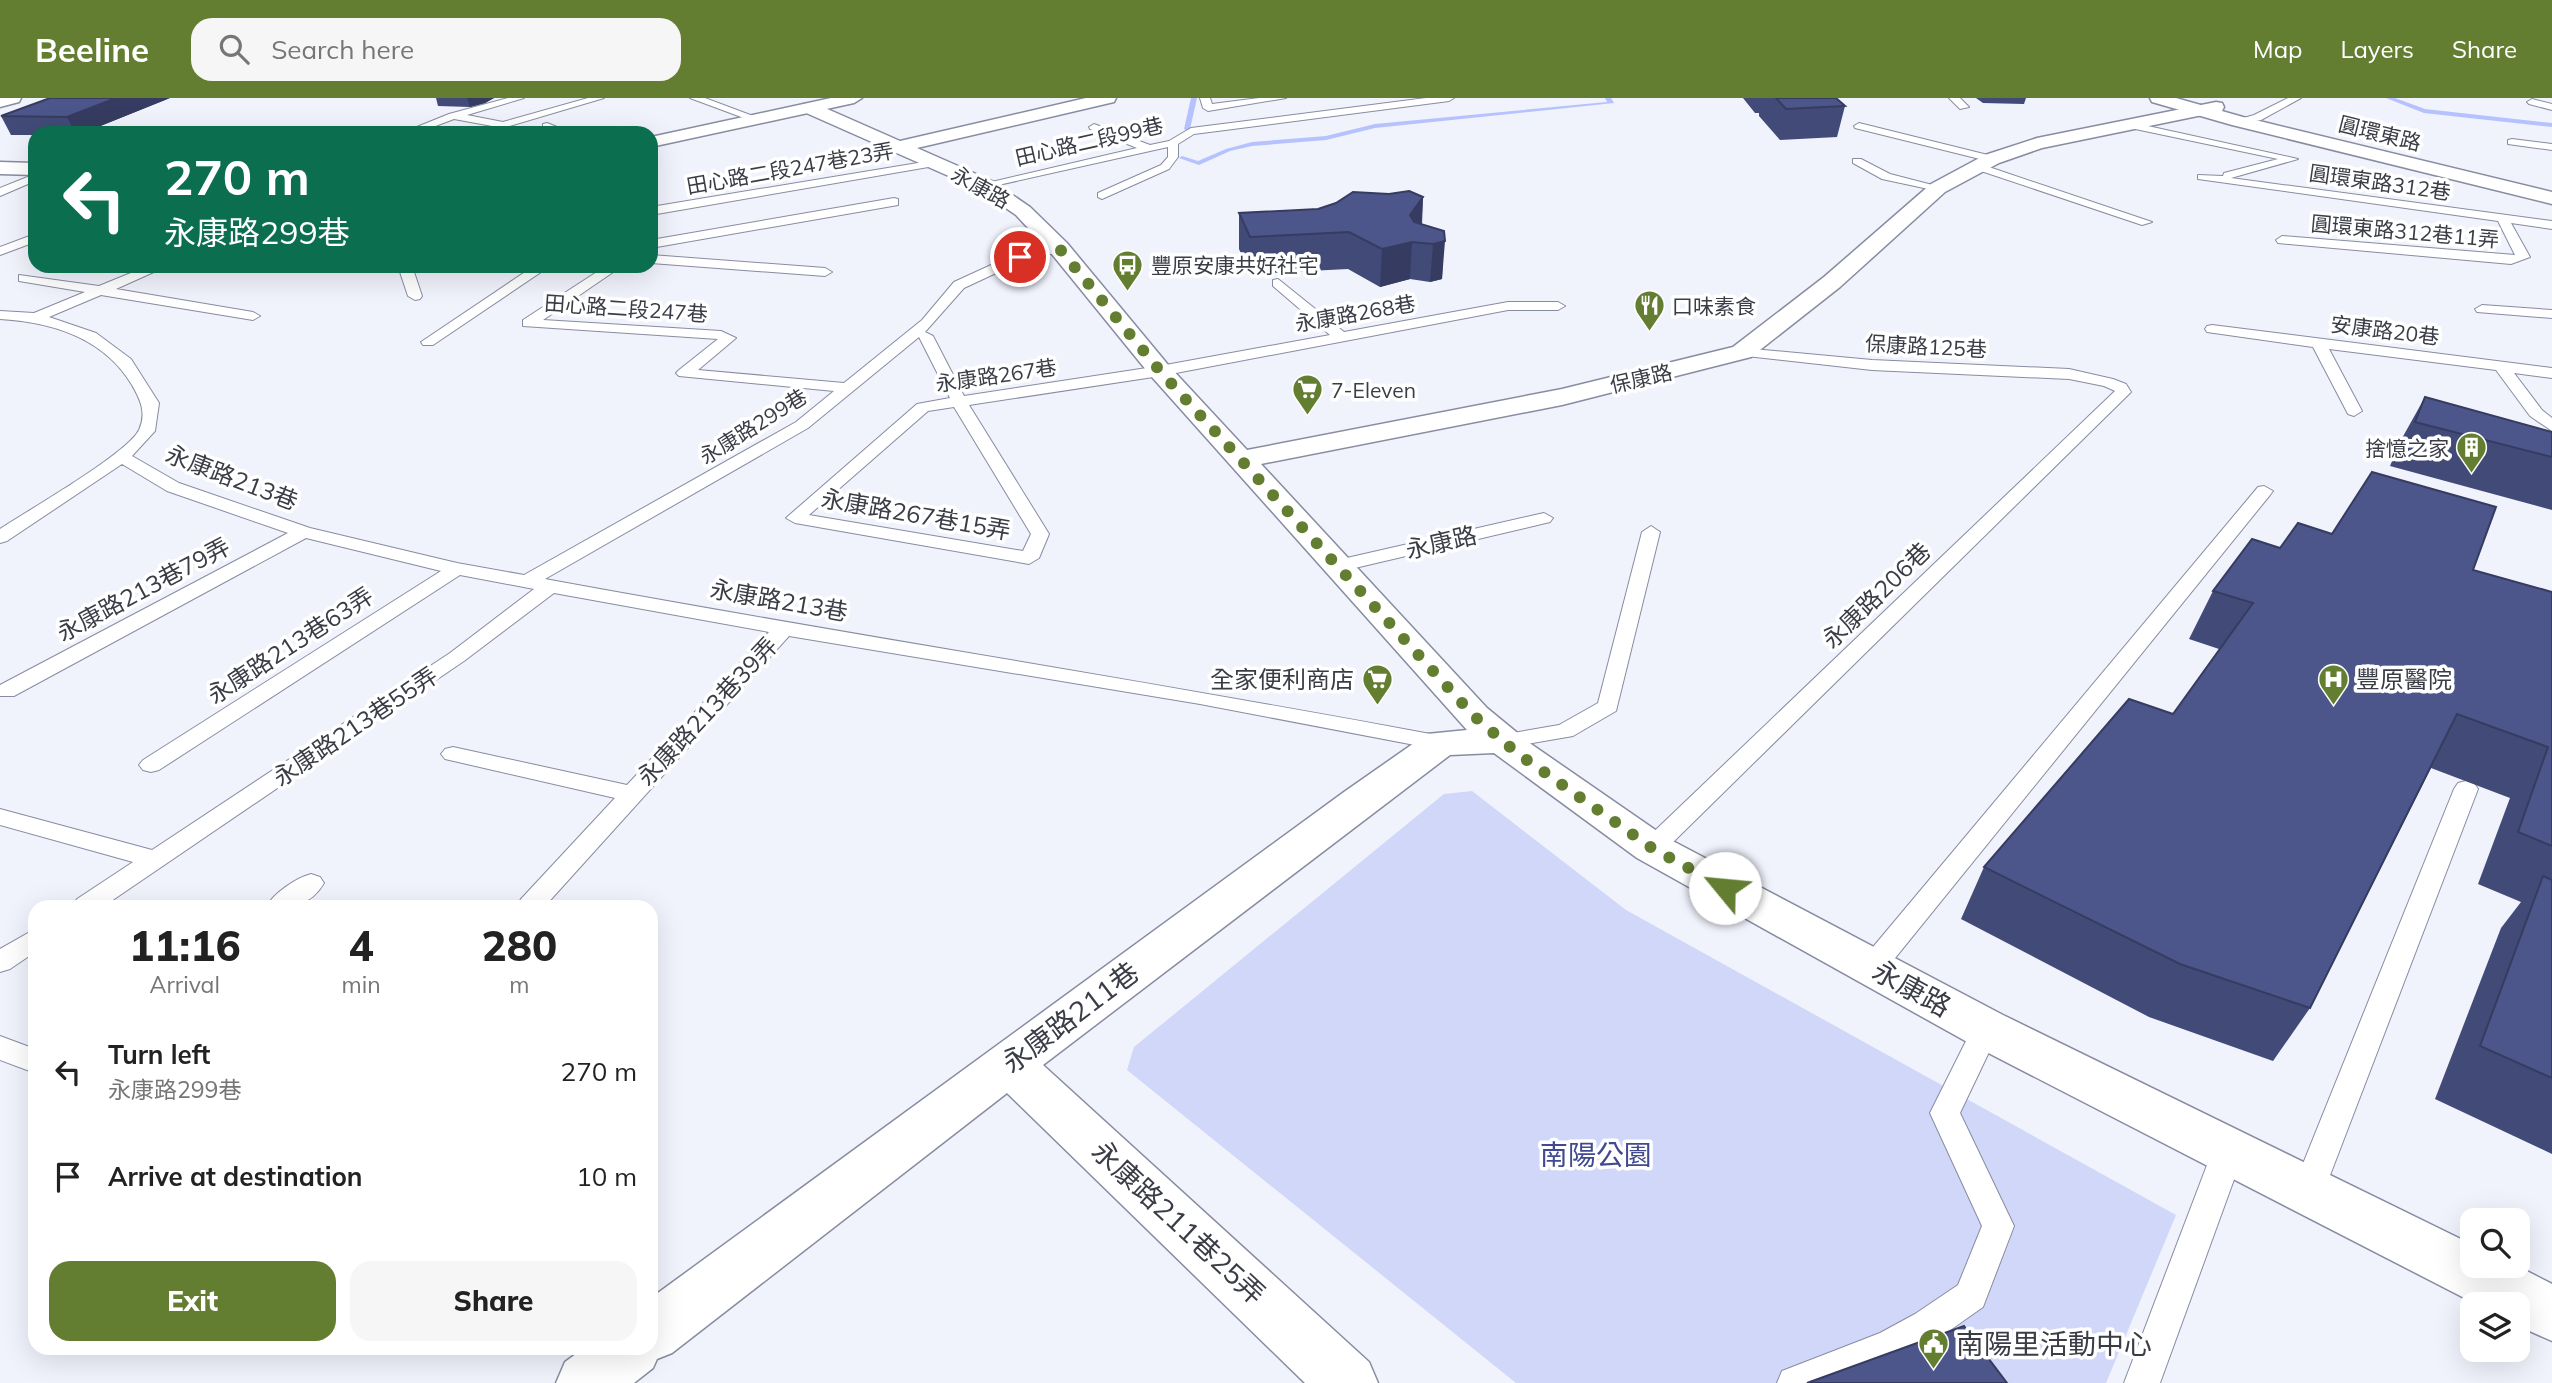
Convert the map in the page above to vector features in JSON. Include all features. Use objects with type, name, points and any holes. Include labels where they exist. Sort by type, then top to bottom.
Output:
[{"type":"street","points":[[0,102],[13,98]]},
{"type":"street","points":[[658,140],[854,98]]},
{"type":"street","points":[[898,147],[1108,98]]},
{"type":"street","name":"圓環東路","points":[[2158,98],[2257,118],[2552,190]]},
{"type":"street","name":"圓環東路","points":[[2200,105],[2238,121],[2552,198]]},
{"type":"street","name":"保康路","points":[[1243,459],[1562,397],[1742,352],[1832,282],[1938,188],[1986,163],[2037,143],[2200,105]]},
{"type":"street","name":"永康路","points":[[810,108],[985,185],[1023,211],[1059,248],[1160,371],[1243,459],[1474,716],[1525,759],[1652,848],[1986,1029],[2552,1313]]},
{"type":"street","points":[[0,168],[28,169]]},
{"type":"street","points":[[1441,743],[1504,741]]},
{"type":"street","name":"永康路211巷","points":[[658,1328],[1008,1063],[1441,743]]},
{"type":"street","name":"永康路211巷25弄","points":[[1008,1063],[1348,1383]]},
{"type":"street","points":[[586,1383],[623,1355]]},
{"type":"lane","points":[[426,126],[519,98]]},
{"type":"lane","points":[[500,126],[599,98]]},
{"type":"lane","points":[[695,98],[756,119]]},
{"type":"lane","points":[[1205,98],[1208,108],[1281,98]]},
{"type":"lane","name":"田心路二段99巷","points":[[985,185],[1173,143],[1191,131],[1449,98]]},
{"type":"lane","points":[[1954,98],[1964,107]]},
{"type":"lane","points":[[2238,121],[2257,118],[2296,98]]},
{"type":"lane","points":[[2532,102],[2552,107]]},
{"type":"lane","points":[[453,116],[503,125]]},
{"type":"lane","points":[[2125,124],[2292,159],[2228,175]]},
{"type":"lane","points":[[1859,126],[1986,163],[2146,222]]},
{"type":"lane","points":[[1094,127],[1148,148]]},
{"type":"lane","points":[[2512,142],[2552,147]]},
{"type":"lane","points":[[1102,195],[1165,167],[1173,157],[1173,143]]},
{"type":"lane","points":[[1857,161],[1886,177],[1938,188]]},
{"type":"lane","name":"田心路二段247巷23弄","points":[[658,210],[936,163]]},
{"type":"lane","name":"圓環東路312巷","points":[[2202,177],[2552,225]]},
{"type":"lane","points":[[0,192],[28,180]]},
{"type":"lane","points":[[658,243],[894,202]]},
{"type":"lane","name":"圓環東路312巷11弄","points":[[2282,240],[2511,260],[2523,257],[2502,218]]},
{"type":"lane","points":[[0,251],[28,241]]},
{"type":"lane","name":"永康路299巷","points":[[526,582],[802,425],[927,323],[959,285],[1020,257],[1059,248]]},
{"type":"lane","points":[[658,260],[825,272]]},
{"type":"lane","points":[[36,317],[143,273]]},
{"type":"lane","points":[[407,273],[415,296]]},
{"type":"lane","points":[[428,341],[532,273]]},
{"type":"lane","name":"田心路二段247巷","points":[[604,273],[528,323],[721,335],[729,338],[684,373],[848,388]]},
{"type":"lane","points":[[24,278],[104,289],[253,316]]},
{"type":"lane","points":[[1278,283],[1341,337]]},
{"type":"lane","name":"永康路268巷","points":[[1160,371],[1508,306],[1558,306]]},
{"type":"lane","points":[[2482,309],[2552,314]]},
{"type":"lane","points":[[0,315],[36,317],[91,337],[126,362],[151,403],[147,431],[122,457],[0,537]]},
{"type":"lane","name":"安康路20巷","points":[[2212,329],[2552,373]]},
{"type":"lane","points":[[926,336],[960,403],[1040,534],[1030,558]]},
{"type":"lane","points":[[2319,343],[2354,411]]},
{"type":"lane","name":"保康路125巷","points":[[1742,352],[1872,365],[2069,374],[2108,382]]},
{"type":"lane","points":[[2501,366],[2536,413],[2552,426]]},
{"type":"lane","name":"永康路267巷","points":[[795,518],[923,407],[1160,371]]},
{"type":"lane","name":"永康路206巷","points":[[1652,848],[2123,392],[2120,387],[2108,382]]},
{"type":"lane","name":"永康路213巷","points":[[122,457],[173,486],[304,532],[457,569],[784,629],[1200,696],[1441,743]]},
{"type":"lane","points":[[1873,966],[2264,491]]},
{"type":"lane","name":"永康路267巷15弄","points":[[795,518],[1030,558]]},
{"type":"lane","name":"永康路","points":[[1338,566],[1544,518]]},
{"type":"lane","name":"永康路213巷79弄","points":[[6,691],[304,532]]},
{"type":"lane","points":[[1504,741],[1565,731],[1608,706],[1651,532]]},
{"type":"lane","name":"永康路213巷63弄","points":[[150,765],[457,569]]},
{"type":"lane","name":"永康路213巷55弄","points":[[95,900],[457,657],[549,587]]},
{"type":"lane","name":"永康路213巷39弄","points":[[535,900],[784,629]]},
{"type":"lane","name":"永康路213巷39弄","points":[[453,754],[630,794]]},
{"type":"lane","points":[[2308,1191],[2466,789]]},
{"type":"lane","points":[[0,817],[158,860]]},
{"type":"lane","points":[[288,900],[312,883]]},
{"type":"lane","points":[[0,962],[28,944]]},
{"type":"lane","points":[[1795,1383],[1892,1345],[1927,1326],[1971,1296],[1998,1226],[1945,1113],[1986,1029]]},
{"type":"lane","points":[[0,1048],[28,1059]]},
{"type":"lane","points":[[2142,1383],[2228,1152]]},
{"type":"green space","name":"南陽公園","points":[[1472,791],[1626,910],[2176,1215],[2106,1383],[1516,1383],[1127,1070],[1134,1047],[1444,794]]},
{"type":"building","points":[[50,98],[116,98],[67,117],[1,116]]},
{"type":"building","points":[[1776,98],[1836,98],[1845,106],[1786,109]]},
{"type":"building","points":[[1409,191],[1423,197],[1410,215],[1414,222],[1444,231],[1445,241],[1433,244],[1412,242],[1382,249],[1349,232],[1250,237],[1239,213],[1318,209],[1336,203],[1353,192],[1389,194]]},
{"type":"building","points":[[2425,397],[2552,432],[2552,457],[2415,422]]},
{"type":"building","points":[[2372,472],[2496,507],[2473,570],[2552,592],[2552,846],[2518,832],[2548,747],[2457,714],[2310,1008],[2180,964],[1984,867],[2129,699],[2173,714],[2253,603],[2213,591],[2252,539],[2280,548],[2298,523],[2332,534]]},
{"type":"building","points":[[2543,876],[2552,880],[2552,1078],[2480,1046]]},
{"type":"building","points":[[1964,1326],[2007,1383],[1807,1383]]},
{"type":"waterway","points":[[1187,129],[1194,98]]},
{"type":"waterway","points":[[1182,158],[1199,163],[1228,150],[1252,144],[1326,138],[1375,126],[1611,103],[1608,98]]},
{"type":"waterway","points":[[2389,98],[2424,111],[2552,125]]},
{"type":"place","name":"豐原安康共好社宅","points":[[1128,292]]},
{"type":"place","name":"口味素食","points":[[1649,333]]},
{"type":"place","name":"7-Eleven","points":[[1308,417]]},
{"type":"place","name":"捨憶之家","points":[[2472,475]]},
{"type":"place","name":"全家便利商店","points":[[1377,706]]},
{"type":"place","name":"豐原醫院","points":[[2333,706]]},
{"type":"place","name":"南陽里活動中心","points":[[1933,1370]]},
{"type":"route","points":[[1020,257],[1059,248],[1160,371],[1243,459],[1474,716],[1517,753],[1652,848],[1725,888]]}]
